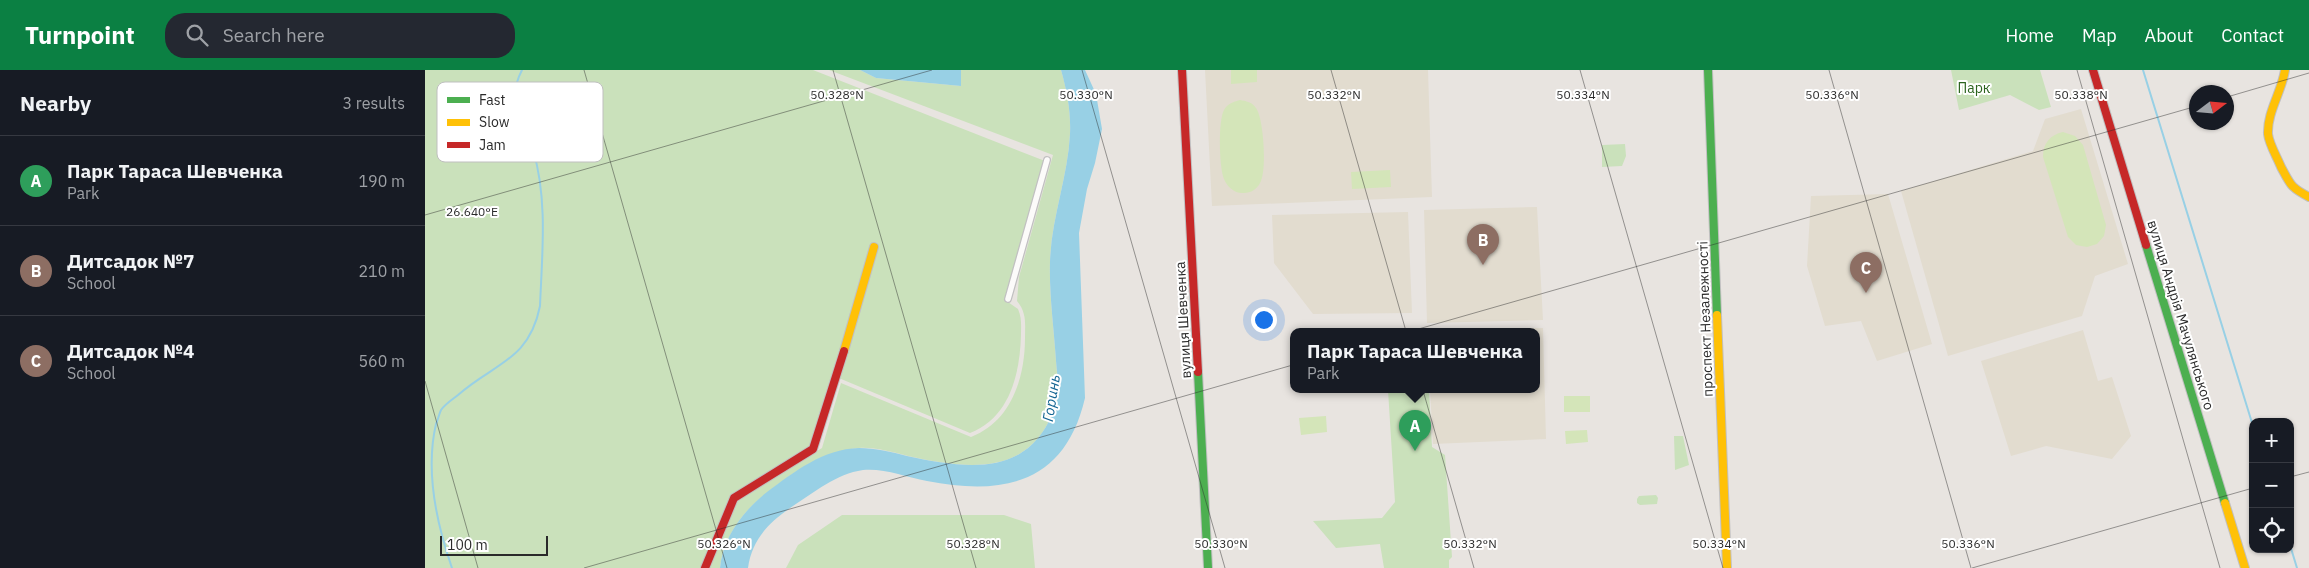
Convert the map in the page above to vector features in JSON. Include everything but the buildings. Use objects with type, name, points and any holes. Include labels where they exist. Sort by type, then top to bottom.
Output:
[{"type":"street","name":"вулиця Шевченка","points":[[1183,70],[1208,568]]},
{"type":"street","name":"проспект Незалежності","points":[[1708,70],[1727,568]]},
{"type":"street","name":"вулиця Андрія Мачулянського","points":[[2093,70],[2245,568]]},
{"type":"street","points":[[2285,70],[2283,85],[2274,103],[2268,134],[2275,154],[2292,188],[2309,197]]},
{"type":"street","points":[[1008,299],[1047,160]]},
{"type":"street","points":[[705,568],[707,559],[734,498],[813,449],[856,312],[874,247]]},
{"type":"shaded area","points":[[1205,70],[1428,70],[1432,197],[1212,206]]},
{"type":"shaded area","points":[[2081,109],[2128,264],[2095,276],[2082,316],[1948,356],[1901,191],[2033,151],[2045,119]]},
{"type":"shaded area","points":[[1888,194],[1932,344],[1877,361],[1861,321],[1825,326],[1807,266],[1811,196]]},
{"type":"shaded area","points":[[1537,207],[1543,320],[1427,323],[1424,210]]},
{"type":"shaded area","points":[[1408,212],[1412,313],[1313,314],[1274,263],[1272,215]]},
{"type":"shaded area","points":[[1540,328],[1543,328],[1546,439],[1433,444],[1430,393],[1540,393]]},
{"type":"shaded area","points":[[2083,330],[2098,381],[2112,377],[2131,436],[2112,459],[2046,446],[2011,456],[1981,361]]},
{"type":"green space","points":[[425,70],[813,70],[1045,161],[1005,300],[1018,309],[1021,319],[1020,350],[1015,379],[1003,405],[995,417],[984,426],[970,433],[834,376],[811,447],[733,496],[703,568],[425,568]]},
{"type":"green space","points":[[829,70],[860,70],[876,78],[961,86],[961,70],[1061,70],[1068,102],[1070,126],[1069,150],[1053,230],[1050,262],[1058,384],[1057,401],[1044,430],[1030,446],[1013,457],[995,463],[953,464],[883,450],[859,448],[833,453],[810,463],[758,500],[742,516],[725,546],[720,568],[708,568],[721,534],[738,501],[751,491],[822,448],[841,383],[971,437],[985,430],[1006,410],[1013,397],[1022,368],[1025,323],[1024,314],[1017,301],[1019,277],[1053,155]]},
{"type":"green space","points":[[1231,70],[1257,70],[1257,82],[1231,84]]},
{"type":"green space","name":"Парк","points":[[1951,70],[2040,70],[2051,107],[2039,110],[2010,95],[1959,110]]},
{"type":"green space","points":[[1240,100],[1251,103],[1256,108],[1261,123],[1264,145],[1260,183],[1253,190],[1244,193],[1235,191],[1225,182],[1220,155],[1220,134],[1224,110],[1233,102]]},
{"type":"green space","points":[[2063,132],[2075,136],[2083,145],[2106,225],[2104,236],[2097,244],[2087,247],[2076,245],[2068,237],[2043,157],[2044,148],[2048,140],[2054,135]]},
{"type":"green space","points":[[1625,144],[1626,156],[1622,166],[1602,167],[1602,145]]},
{"type":"green space","points":[[1390,170],[1391,187],[1352,189],[1351,172]]},
{"type":"green space","points":[[1388,393],[1429,393],[1432,447],[1445,455],[1452,557],[1449,560],[1449,568],[1384,568],[1380,544],[1336,548],[1313,521],[1382,518],[1395,502]]},
{"type":"green space","points":[[1564,396],[1590,396],[1590,412],[1564,412]]},
{"type":"green space","points":[[1326,416],[1327,432],[1301,435],[1299,418]]},
{"type":"green space","points":[[1587,430],[1588,442],[1566,444],[1565,431]]},
{"type":"green space","points":[[1674,436],[1683,436],[1689,465],[1675,470]]},
{"type":"green space","points":[[1656,495],[1658,498],[1657,504],[1640,505],[1637,503],[1639,496]]},
{"type":"green space","points":[[842,515],[1004,515],[1031,524],[1035,568],[786,568],[798,545]]},
{"type":"water","points":[[860,70],[961,70],[961,86],[876,78]]},
{"type":"water","points":[[1061,70],[1085,70],[1096,94],[1102,129],[1087,189],[1079,233],[1085,398],[1076,427],[1063,449],[1046,466],[1027,477],[1005,484],[981,486],[955,485],[871,470],[844,475],[776,518],[763,532],[753,548],[748,568],[720,568],[725,546],[742,516],[767,492],[821,457],[846,449],[865,448],[952,464],[974,465],[995,463],[1013,457],[1030,446],[1044,430],[1055,407],[1058,390],[1050,262],[1053,230],[1069,150],[1070,126],[1068,102]]},
{"type":"waterway","points":[[517,82],[522,70]]},
{"type":"waterway","points":[[2143,70],[2251,418]]},
{"type":"waterway","points":[[452,568],[441,533],[434,496],[432,460],[436,424],[441,410],[447,404],[471,384],[519,350],[528,339],[535,324],[540,306],[543,247],[541,188],[536,162]]},
{"type":"waterway","points":[[2292,553],[2297,568]]},
{"type":"traffic: fast","points":[[1708,70],[1717,315]]},
{"type":"traffic: fast","points":[[2146,245],[2225,503]]},
{"type":"traffic: fast","points":[[1198,372],[1208,568]]},
{"type":"traffic: slow","points":[[2285,70],[2272,110],[2268,134],[2271,146],[2289,182],[2294,188],[2309,197]]},
{"type":"traffic: slow","points":[[844,351],[874,247]]},
{"type":"traffic: slow","points":[[1717,315],[1727,568]]},
{"type":"traffic: slow","points":[[2225,503],[2245,568]]},
{"type":"traffic: jam","points":[[1182,70],[1198,372]]},
{"type":"traffic: jam","points":[[2093,70],[2146,245]]},
{"type":"traffic: jam","points":[[705,568],[734,498],[813,449],[844,351]]},
{"type":"place","name":"Дитсадок №7","points":[[1483,265]]},
{"type":"place","name":"Дитсадок №4","points":[[1866,293]]},
{"type":"place","name":"Парк Тараса Шевченка","points":[[1415,451]]},
{"type":"water label","name":"Горинь","points":[[1051,398]]}]
